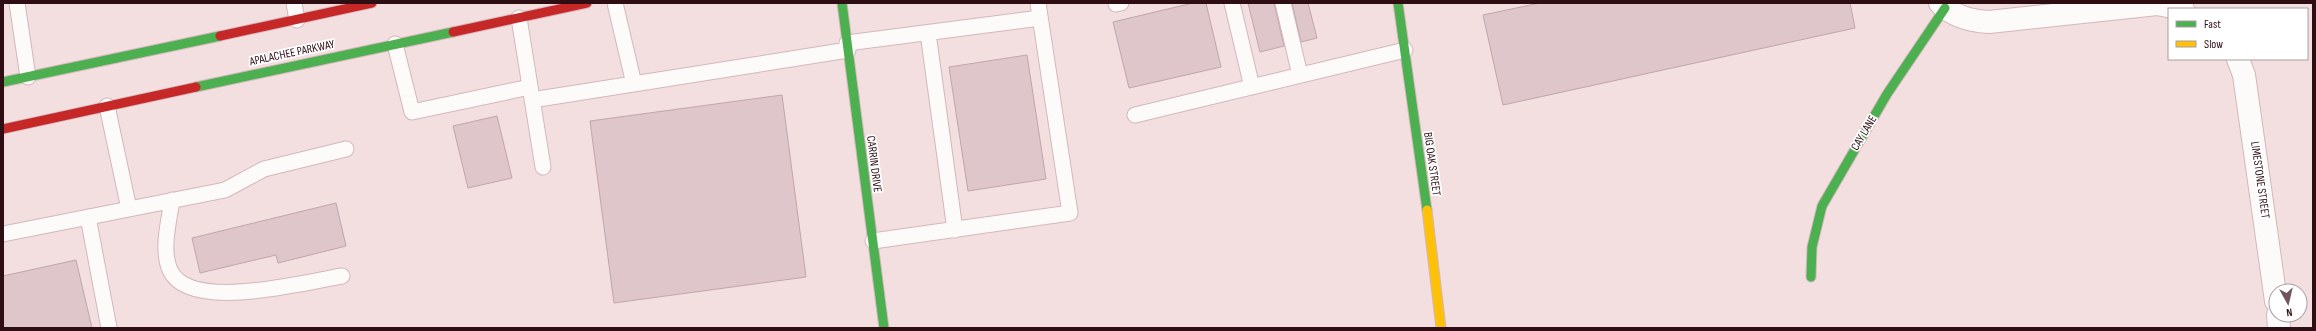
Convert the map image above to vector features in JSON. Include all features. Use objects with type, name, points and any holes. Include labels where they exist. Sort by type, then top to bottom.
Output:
[{"type":"main road","points":[[3,82],[297,20],[327,8],[372,3]]},
{"type":"main road","name":"APALACHEE PARKWAY","points":[[3,129],[587,3]]},
{"type":"main road","name":"CARRIN DRIVE","points":[[842,3],[884,328]]},
{"type":"main road","name":"BIG OAK STREET","points":[[1398,3],[1441,328]]},
{"type":"main road","name":"CAY LANE","points":[[1811,277],[1812,247],[1822,206],[1887,94],[1942,6]]},
{"type":"street","points":[[1942,6],[1971,20],[1989,22],[2157,4],[2178,8]]},
{"type":"street","name":"LIMESTONE STREET","points":[[2238,60],[2244,75],[2273,283]]},
{"type":"lane","points":[[17,3],[28,77]]},
{"type":"lane","points":[[294,3],[297,20]]},
{"type":"lane","points":[[615,3],[634,84]]},
{"type":"lane","points":[[872,241],[1070,213],[1038,3]]},
{"type":"lane","points":[[1232,3],[1252,87]]},
{"type":"lane","points":[[1283,3],[1300,76]]},
{"type":"lane","points":[[519,18],[543,167]]},
{"type":"lane","points":[[395,44],[412,112],[531,93],[634,84],[847,46],[928,33],[1040,18]]},
{"type":"lane","points":[[928,33],[955,230]]},
{"type":"lane","points":[[1135,115],[1405,50]]},
{"type":"lane","points":[[107,106],[129,209]]},
{"type":"lane","points":[[3,234],[225,190],[264,169],[346,149]]},
{"type":"lane","points":[[172,200],[166,257],[170,270],[176,278],[187,285],[206,292],[251,292],[342,276]]},
{"type":"lane","points":[[88,217],[109,328]]},
{"type":"building","points":[[1193,3],[1206,3],[1221,67],[1129,88],[1113,22]]},
{"type":"building","points":[[1248,3],[1274,3],[1284,46],[1260,52]]},
{"type":"building","points":[[1292,3],[1308,3],[1317,38],[1301,42]]},
{"type":"building","points":[[1540,3],[1850,3],[1855,28],[1503,105],[1483,15]]},
{"type":"building","points":[[1027,55],[1046,179],[968,191],[949,67]]},
{"type":"building","points":[[782,95],[806,277],[614,303],[590,121]]},
{"type":"building","points":[[497,116],[512,178],[468,188],[453,126]]},
{"type":"building","points":[[336,203],[346,246],[278,263],[276,255],[200,273],[192,238]]},
{"type":"building","points":[[76,260],[92,328],[3,328],[3,276]]},
{"type":"traffic: fast","points":[[842,3],[884,328]]},
{"type":"traffic: fast","points":[[1398,3],[1427,210]]},
{"type":"traffic: fast","points":[[1811,277],[1812,247],[1822,206],[1887,94],[1945,8]]},
{"type":"traffic: fast","points":[[196,87],[453,32]]},
{"type":"traffic: fast","points":[[3,82],[220,36]]},
{"type":"traffic: slow","points":[[1427,210],[1441,328]]},
{"type":"traffic: jam","points":[[220,36],[372,3]]},
{"type":"traffic: jam","points":[[453,32],[587,3]]},
{"type":"traffic: jam","points":[[3,129],[196,87]]}]
